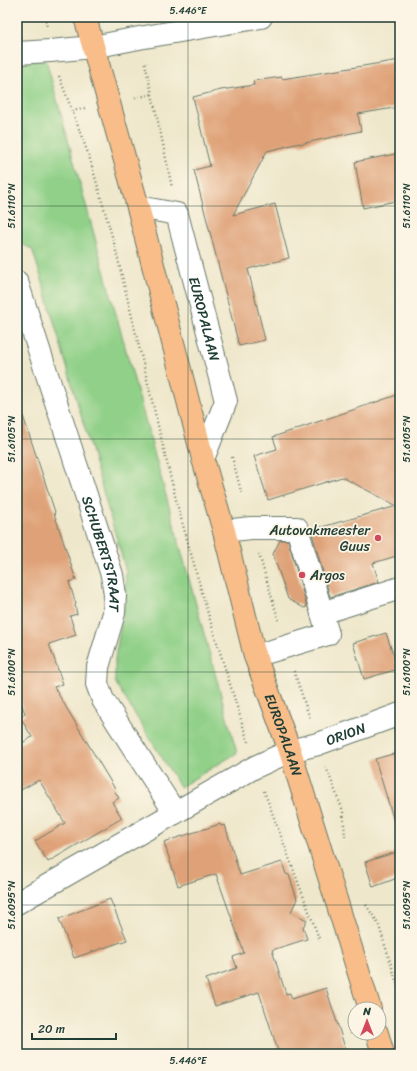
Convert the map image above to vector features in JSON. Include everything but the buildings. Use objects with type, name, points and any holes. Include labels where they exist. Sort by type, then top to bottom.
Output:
[{"type":"main road","name":"EUROPALAAN","points":[[85,17],[138,207],[203,460],[224,531],[255,656],[290,751],[368,1001]]},
{"type":"main road","points":[[380,1041],[384,1054]]},
{"type":"street","points":[[17,53],[50,52],[93,47],[262,17]]},
{"type":"street","points":[[138,207],[176,214]]},
{"type":"street","name":"EUROPALAAN","points":[[176,214],[226,401],[203,460]]},
{"type":"street","name":"SCHUBERTSTRAAT","points":[[17,282],[112,576],[115,595],[114,613],[98,667],[97,684],[103,700],[175,813]]},
{"type":"street","points":[[224,531],[251,528],[298,528],[328,634],[286,648],[255,656]]},
{"type":"street","points":[[322,613],[400,588]]},
{"type":"street","name":"ORION","points":[[290,751],[318,744],[400,714]]},
{"type":"street","points":[[17,903],[255,767],[290,751]]},
{"type":"path","points":[[152,94],[176,214]]},
{"type":"path","points":[[72,111],[89,156],[114,243],[177,504],[206,607],[255,767],[320,942]]},
{"type":"path","points":[[230,450],[286,648],[318,744],[343,811],[345,839]]},
{"type":"path","points":[[364,902],[378,923],[400,993]]},
{"type":"path","points":[[345,1016],[347,1023]]},
{"type":"green space","points":[[37,60],[46,60],[237,753],[180,787],[115,682],[115,658],[124,608],[126,571],[32,249],[17,242],[17,64]]},
{"type":"place","name":"Autovakmeester Guus","points":[[378,538]]},
{"type":"place","name":"Argos","points":[[302,575]]}]
